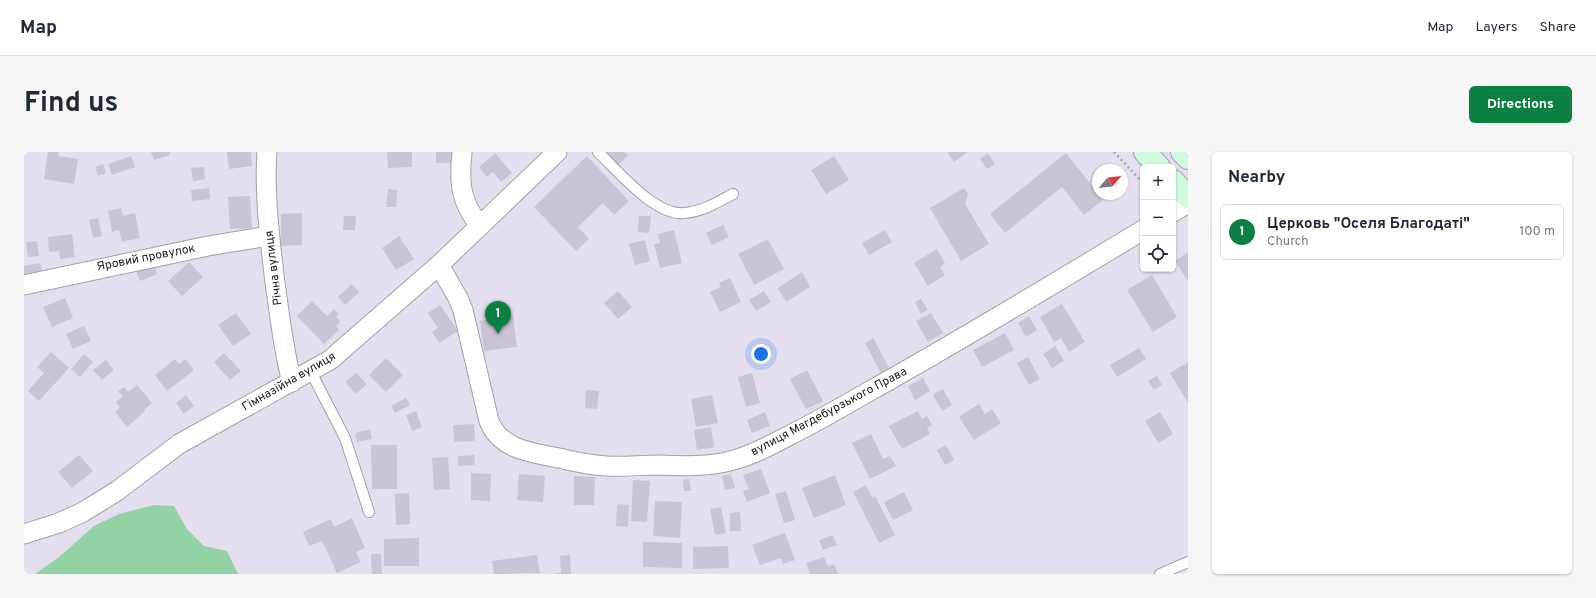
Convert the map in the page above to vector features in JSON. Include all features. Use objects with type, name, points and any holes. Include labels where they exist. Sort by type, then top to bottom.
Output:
[{"type":"main road","points":[[1145,152],[1156,164]]},
{"type":"main road","points":[[1182,152],[1188,158]]},
{"type":"main road","points":[[1176,185],[1188,197]]},
{"type":"street","name":"Річна вулиця","points":[[267,152],[266,188],[269,236],[283,339],[292,382]]},
{"type":"street","points":[[462,152],[460,183],[462,193],[472,216],[480,226]]},
{"type":"street","name":"Гімназійна вулиця","points":[[24,534],[59,523],[83,512],[116,491],[179,444],[311,372],[338,355],[440,265],[557,152]]},
{"type":"street","points":[[1176,210],[1188,203]]},
{"type":"street","name":"вулиця Магдебурзького Права","points":[[440,265],[463,310],[489,421],[493,430],[504,441],[511,446],[540,455],[591,464],[608,466],[703,465],[735,460],[768,447],[962,338],[1140,232]]},
{"type":"street","name":"Яровий провулок","points":[[24,285],[208,246],[269,236]]},
{"type":"lane","points":[[598,152],[642,194],[669,211],[676,213],[695,211],[733,194]]},
{"type":"lane","points":[[311,372],[345,438],[369,512]]},
{"type":"lane","points":[[1160,574],[1188,562]]},
{"type":"path","points":[[1114,152],[1140,180]]},
{"type":"green space","points":[[154,505],[174,506],[187,529],[204,546],[227,551],[238,574],[35,574],[59,557],[94,526],[119,514]]},
{"type":"building","points":[[48,152],[59,152],[58,156],[78,159],[74,184],[44,179]]},
{"type":"building","points":[[151,152],[170,152],[170,155],[154,160]]},
{"type":"building","points":[[227,152],[251,152],[252,166],[229,169]]},
{"type":"building","points":[[387,152],[412,152],[412,167],[388,168]]},
{"type":"building","points":[[436,152],[455,152],[454,163],[436,163]]},
{"type":"building","points":[[606,152],[624,152],[628,155],[618,165]]},
{"type":"building","points":[[947,152],[968,152],[954,162]]},
{"type":"building","points":[[495,153],[512,173],[501,182],[493,172],[487,177],[479,167]]},
{"type":"building","points":[[988,153],[995,164],[987,169],[980,159]]},
{"type":"building","points":[[1066,153],[1092,186],[1092,200],[1103,200],[1084,215],[1062,187],[1005,233],[990,214]]},
{"type":"building","points":[[131,156],[135,167],[112,175],[108,164]]},
{"type":"building","points":[[587,156],[629,201],[614,215],[603,203],[578,227],[589,239],[576,251],[534,207]]},
{"type":"building","points":[[834,156],[849,180],[826,194],[811,170]]},
{"type":"building","points":[[103,164],[106,173],[98,176],[95,167]]},
{"type":"building","points":[[204,167],[205,179],[193,181],[191,168]]},
{"type":"building","points":[[209,188],[210,199],[192,201],[191,190]]},
{"type":"building","points":[[964,188],[968,194],[965,204],[989,244],[961,261],[930,208]]},
{"type":"building","points":[[388,189],[397,190],[396,207],[386,207]]},
{"type":"building","points":[[250,196],[252,228],[230,229],[228,197]]},
{"type":"building","points":[[121,208],[123,216],[135,213],[140,238],[122,242],[119,230],[112,232],[108,211]]},
{"type":"building","points":[[302,213],[302,245],[281,246],[281,214]]},
{"type":"building","points":[[344,216],[356,216],[355,230],[343,230]]},
{"type":"building","points":[[639,216],[651,216],[649,233],[638,232]]},
{"type":"building","points":[[98,218],[102,236],[93,238],[89,220]]},
{"type":"building","points":[[723,225],[729,237],[712,245],[706,233]]},
{"type":"building","points":[[674,230],[682,263],[660,268],[654,244],[660,243],[658,234]]},
{"type":"building","points":[[885,230],[892,242],[869,255],[862,243]]},
{"type":"building","points":[[72,234],[75,257],[60,259],[59,251],[49,252],[48,237]]},
{"type":"building","points":[[399,236],[414,259],[396,270],[382,248]]},
{"type":"building","points":[[768,239],[784,269],[754,285],[738,254]]},
{"type":"building","points":[[645,240],[650,261],[635,265],[629,244]]},
{"type":"building","points":[[37,241],[39,256],[28,257],[26,242]]},
{"type":"building","points":[[937,249],[945,263],[940,267],[945,275],[928,286],[914,263]]},
{"type":"building","points":[[1188,252],[1188,281],[1176,263],[1176,260]]},
{"type":"building","points":[[189,262],[203,277],[182,296],[168,281]]},
{"type":"building","points":[[40,263],[43,274],[24,278],[24,266]]},
{"type":"building","points":[[154,264],[157,274],[140,281],[136,271]]},
{"type":"building","points":[[802,272],[810,287],[786,302],[778,288]]},
{"type":"building","points":[[1152,275],[1177,317],[1153,332],[1127,290]]},
{"type":"building","points":[[730,278],[741,302],[720,312],[710,292],[721,287],[719,283]]},
{"type":"building","points":[[352,284],[359,292],[345,305],[338,297]]},
{"type":"building","points":[[618,291],[632,307],[618,319],[604,303]]},
{"type":"building","points":[[764,291],[771,302],[756,311],[749,300]]},
{"type":"building","points":[[65,298],[73,318],[52,327],[43,307]]},
{"type":"building","points":[[921,299],[928,310],[921,314],[915,302]]},
{"type":"building","points":[[312,301],[327,316],[334,309],[339,314],[336,317],[340,321],[336,326],[339,330],[324,344],[297,316]]},
{"type":"building","points":[[1062,304],[1085,342],[1069,352],[1061,338],[1054,342],[1040,317]]},
{"type":"building","points":[[440,305],[458,331],[439,343],[432,332],[438,328],[428,313]]},
{"type":"building","points":[[236,313],[251,334],[233,346],[218,325]]},
{"type":"building","points":[[931,313],[943,333],[928,342],[916,321]]},
{"type":"building","points":[[513,316],[517,347],[484,351],[480,321]]},
{"type":"building","points":[[1029,316],[1037,330],[1026,337],[1018,323]]},
{"type":"building","points":[[84,326],[91,341],[73,349],[66,334]]},
{"type":"building","points":[[1005,333],[1014,350],[982,367],[973,350]]},
{"type":"building","points":[[873,338],[892,373],[883,377],[865,343]]},
{"type":"building","points":[[1055,346],[1064,361],[1052,368],[1043,354]]},
{"type":"building","points":[[1139,348],[1146,359],[1117,377],[1110,365]]},
{"type":"building","points":[[51,352],[69,368],[39,401],[28,391],[44,373],[37,367]]},
{"type":"building","points":[[224,353],[241,371],[230,380],[214,362]]},
{"type":"building","points":[[84,354],[93,362],[80,377],[71,369]]},
{"type":"building","points":[[1028,357],[1040,379],[1029,385],[1017,363]]},
{"type":"building","points":[[386,358],[403,375],[386,392],[369,375]]},
{"type":"building","points":[[175,359],[179,364],[185,359],[194,370],[167,391],[155,375]]},
{"type":"building","points":[[106,360],[114,370],[102,380],[93,370]]},
{"type":"building","points":[[1188,362],[1188,403],[1170,373]]},
{"type":"building","points":[[807,370],[823,401],[806,409],[790,379]]},
{"type":"building","points":[[356,373],[367,384],[356,394],[345,382]]},
{"type":"building","points":[[752,373],[760,403],[746,407],[738,377]]},
{"type":"building","points":[[1157,376],[1162,385],[1154,390],[1148,381]]},
{"type":"building","points":[[923,378],[930,391],[915,400],[908,386]]},
{"type":"building","points":[[137,385],[152,403],[127,427],[115,412],[120,407],[116,402],[123,396],[118,391],[124,387],[128,392]]},
{"type":"building","points":[[943,389],[952,405],[942,411],[933,395]]},
{"type":"building","points":[[586,390],[599,391],[597,409],[585,408]]},
{"type":"building","points":[[186,395],[194,406],[184,414],[176,403]]},
{"type":"building","points":[[712,395],[718,423],[696,427],[691,399]]},
{"type":"building","points":[[406,398],[410,405],[395,413],[391,406]]},
{"type":"building","points":[[979,404],[985,414],[992,409],[1001,423],[974,440],[959,417]]},
{"type":"building","points":[[416,411],[422,427],[412,431],[406,415]]},
{"type":"building","points":[[918,411],[922,419],[927,416],[932,425],[927,428],[930,434],[902,449],[889,426]]},
{"type":"building","points":[[765,412],[770,426],[752,433],[747,420]]},
{"type":"building","points":[[1160,412],[1173,434],[1158,443],[1145,421]]},
{"type":"building","points":[[474,424],[475,441],[454,442],[453,425]]},
{"type":"building","points":[[711,427],[714,447],[697,450],[694,430]]},
{"type":"building","points":[[370,429],[372,439],[357,442],[355,433]]},
{"type":"building","points":[[871,434],[883,459],[890,456],[896,466],[870,479],[852,443]]},
{"type":"building","points":[[371,445],[397,445],[397,489],[372,489]]},
{"type":"building","points":[[946,445],[954,460],[945,465],[937,450]]},
{"type":"building","points":[[79,455],[93,471],[72,488],[58,472]]},
{"type":"building","points":[[474,455],[475,465],[458,466],[458,456]]},
{"type":"building","points":[[448,457],[450,489],[434,490],[432,458]]},
{"type":"building","points":[[761,469],[770,493],[747,502],[743,491],[749,489],[743,475]]},
{"type":"building","points":[[471,473],[491,474],[490,501],[471,500]]},
{"type":"building","points":[[519,474],[545,476],[543,502],[517,500]]},
{"type":"building","points":[[731,474],[735,488],[725,490],[722,476]]},
{"type":"building","points":[[835,475],[846,505],[814,518],[802,488]]},
{"type":"building","points":[[574,476],[595,477],[594,505],[574,505]]},
{"type":"building","points":[[689,479],[691,491],[684,491],[683,480]]},
{"type":"building","points":[[633,480],[650,481],[647,522],[631,521]]},
{"type":"building","points":[[866,485],[872,498],[875,496],[895,535],[879,543],[853,492]]},
{"type":"building","points":[[786,491],[795,520],[784,523],[775,494]]},
{"type":"building","points":[[904,492],[913,510],[893,520],[884,502]]},
{"type":"building","points":[[409,493],[410,524],[396,525],[395,494]]},
{"type":"building","points":[[655,501],[682,502],[680,538],[653,536]]},
{"type":"building","points":[[617,504],[629,505],[628,527],[616,526]]},
{"type":"building","points":[[721,507],[726,533],[715,535],[710,509]]},
{"type":"building","points":[[740,512],[741,531],[730,531],[730,513]]},
{"type":"building","points":[[352,518],[365,548],[356,552],[361,562],[337,573],[322,541],[309,546],[303,532],[331,519],[334,527]]},
{"type":"building","points":[[785,533],[795,560],[783,564],[781,558],[760,565],[752,545]]},
{"type":"building","points":[[833,535],[837,545],[823,550],[819,540]]},
{"type":"building","points":[[419,538],[419,566],[384,566],[384,539]]},
{"type":"building","points":[[643,542],[682,543],[682,568],[643,567]]},
{"type":"building","points":[[728,546],[729,568],[693,569],[693,547]]},
{"type":"building","points":[[371,554],[381,554],[382,574],[372,574]]},
{"type":"building","points":[[537,555],[540,573],[494,574],[492,561]]},
{"type":"building","points":[[570,555],[571,574],[557,574],[561,573],[560,556]]},
{"type":"building","points":[[824,557],[828,566],[834,564],[838,574],[810,574],[806,563]]},
{"type":"place","name":"Церковь \"Оселя Благодаті\"","points":[[498,334]]}]
